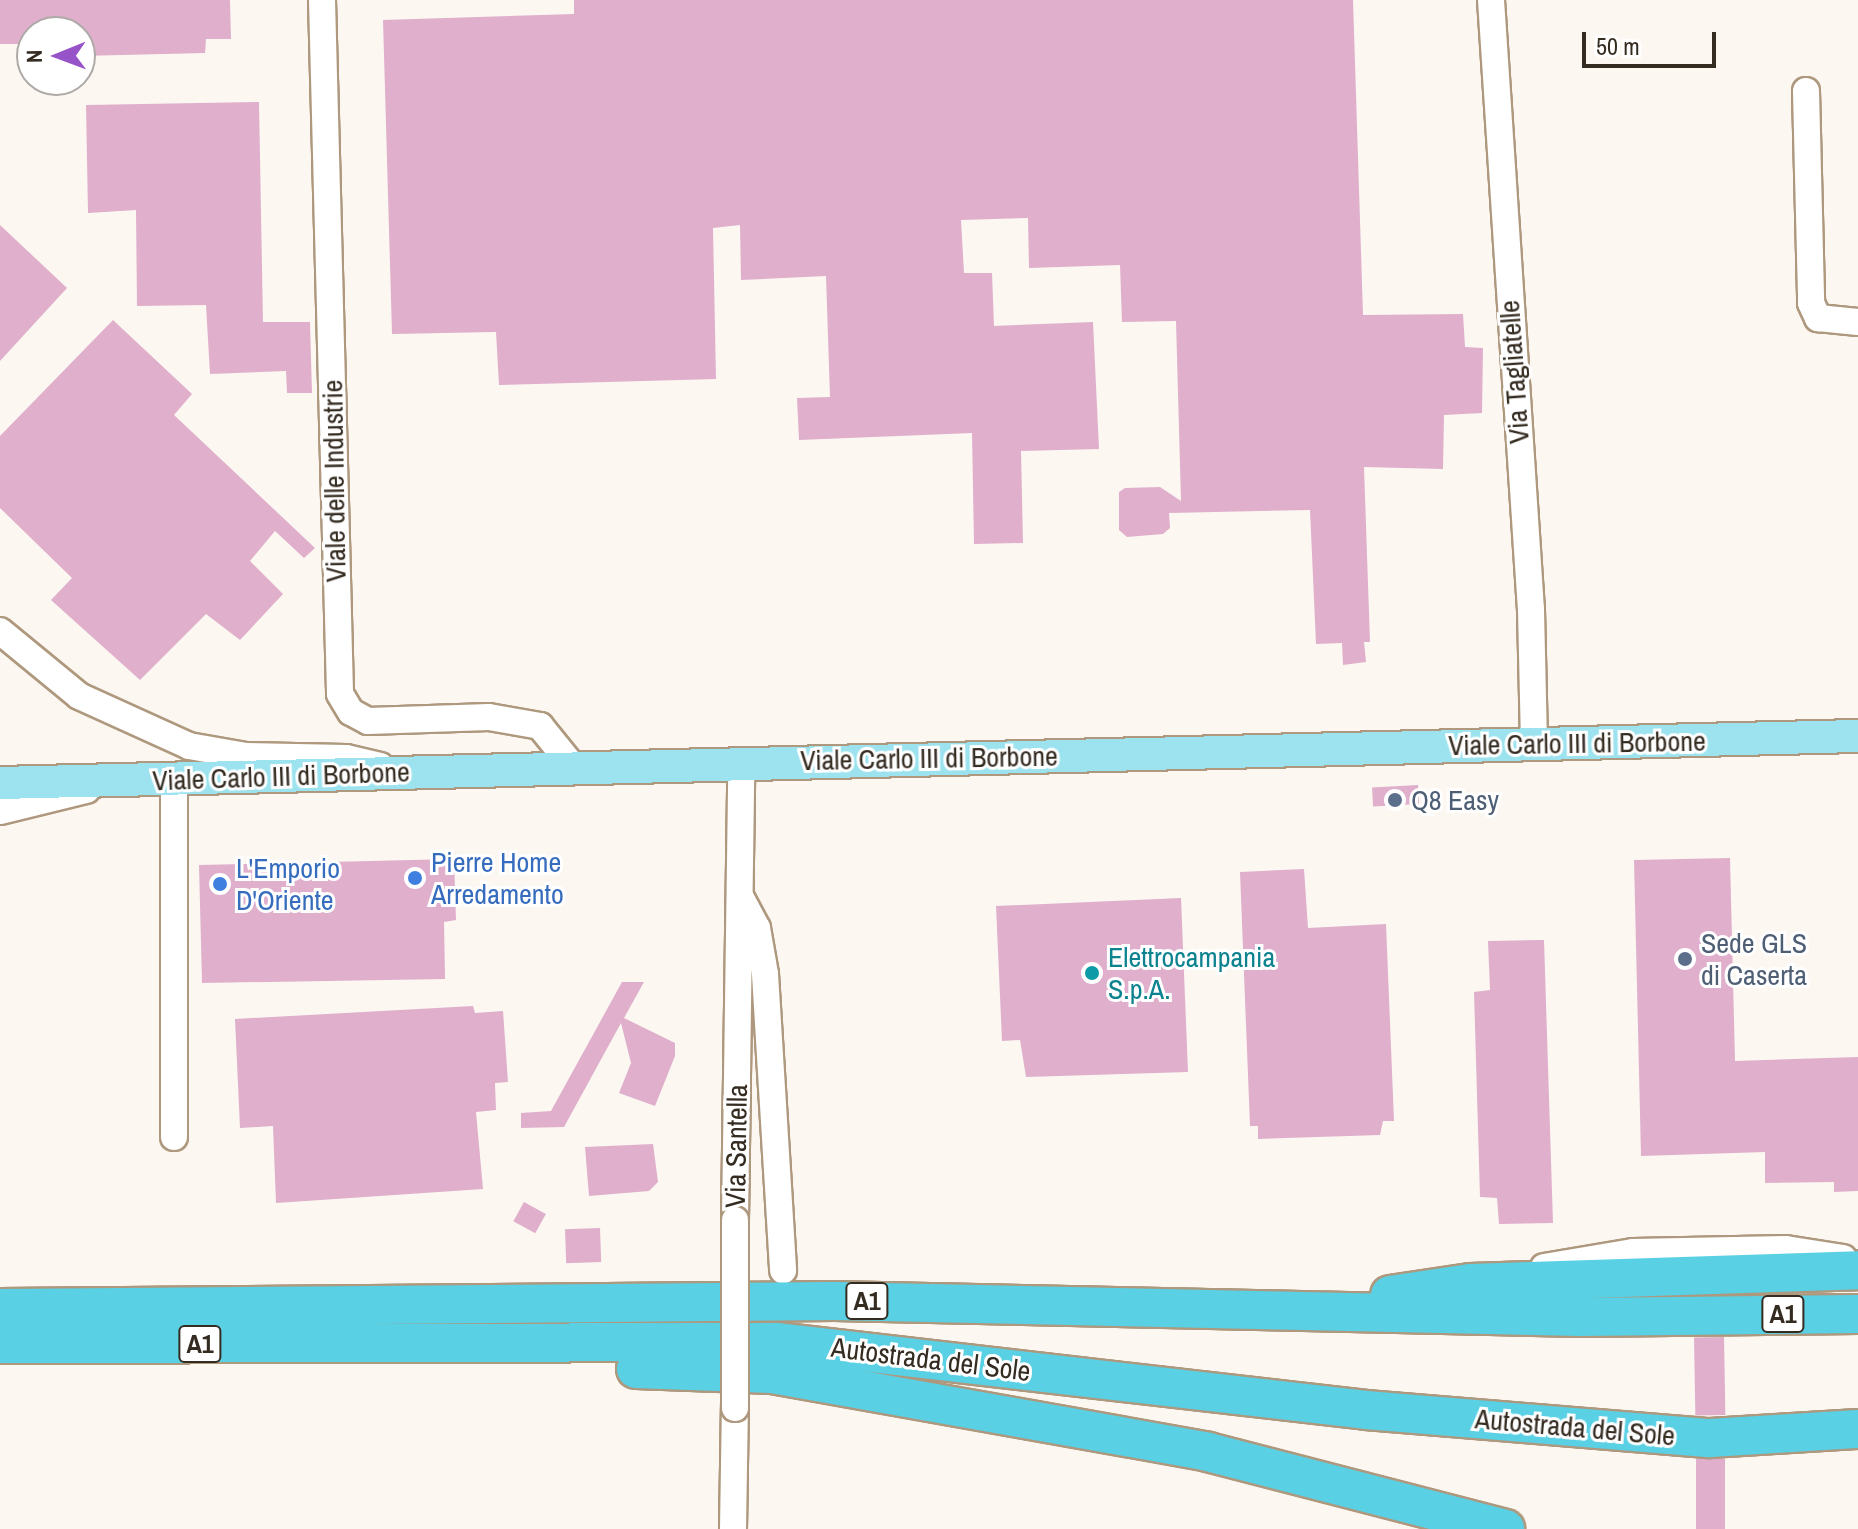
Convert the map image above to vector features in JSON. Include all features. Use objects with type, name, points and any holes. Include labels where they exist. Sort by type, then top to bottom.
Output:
[{"type":"highway","points":[[1304,1308],[1470,1283],[1858,1270]]},
{"type":"highway","name":"Autostrada del Sole","points":[[0,1308],[834,1301],[1304,1308],[1580,1317],[1858,1314]]},
{"type":"highway","name":"Autostrada del Sole","points":[[0,1344],[776,1342],[1366,1410],[1679,1436],[1858,1429]]},
{"type":"highway","points":[[339,1344],[505,1366],[772,1374],[1208,1452],[1442,1520],[1505,1529]]},
{"type":"main road","name":"Viale Carlo III di Borbone","points":[[0,783],[1858,736]]},
{"type":"street","name":"Viale delle Industrie","points":[[322,0],[340,694],[351,712],[368,721],[489,717],[540,726],[574,768]]},
{"type":"street","name":"Via Tagliatelle","points":[[1491,0],[1531,610],[1534,744]]},
{"type":"street","points":[[1806,91],[1811,303],[1818,318],[1858,322]]},
{"type":"street","points":[[0,631],[79,696],[189,746],[246,756],[346,758],[407,772]]},
{"type":"street","name":"Via Santella","points":[[733,1529],[741,763]]},
{"type":"street","points":[[0,811],[71,793],[167,779],[174,1137]]},
{"type":"street","points":[[739,895],[757,928],[765,974],[783,1270]]},
{"type":"street","points":[[1470,1283],[1633,1252],[1786,1249],[1858,1261]]},
{"type":"building","points":[[0,0],[230,0],[231,39],[206,39],[205,53],[96,56],[96,16],[16,16],[16,44],[0,44]]},
{"type":"building","points":[[574,0],[1353,0],[1363,315],[1463,314],[1465,347],[1483,348],[1482,413],[1444,415],[1443,469],[1364,467],[1370,642],[1364,642],[1366,662],[1343,665],[1342,643],[1316,644],[1310,510],[1169,513],[1170,528],[1163,534],[1127,537],[1119,530],[1119,492],[1125,488],[1160,487],[1181,501],[1176,321],[1122,322],[1120,265],[1029,268],[1028,218],[961,220],[964,273],[992,273],[994,326],[1093,322],[1099,449],[1021,451],[1023,543],[974,544],[972,433],[799,440],[797,398],[830,397],[826,276],[741,280],[740,225],[713,228],[716,379],[499,385],[496,332],[392,334],[383,20],[574,14]]},
{"type":"building","points":[[259,102],[263,322],[310,322],[312,393],[287,393],[286,371],[210,374],[206,305],[137,306],[136,210],[88,213],[86,105]]},
{"type":"building","points":[[0,225],[67,288],[0,361]]},
{"type":"building","points":[[113,320],[192,394],[174,415],[315,548],[304,558],[275,531],[250,561],[283,594],[240,640],[206,614],[140,680],[51,600],[72,578],[0,508],[0,436]]},
{"type":"building","name":"Q8 Easy","points":[[1418,785],[1419,804],[1373,806],[1372,787]]},
{"type":"building","name":"Sede GLS di Caserta","points":[[1730,858],[1735,1061],[1858,1057],[1858,1191],[1834,1192],[1834,1182],[1765,1183],[1765,1152],[1641,1156],[1634,860]]},
{"type":"building","points":[[454,859],[456,920],[444,922],[445,979],[202,983],[199,865]]},
{"type":"building","points":[[1304,869],[1308,928],[1386,924],[1394,1121],[1383,1121],[1380,1135],[1258,1139],[1258,1126],[1250,1126],[1240,872]]},
{"type":"building","name":"Elettrocampania S.p.A.","points":[[1181,898],[1188,1072],[1026,1077],[1020,1040],[1002,1041],[996,906]]},
{"type":"building","points":[[1544,940],[1553,1223],[1499,1224],[1497,1198],[1480,1197],[1474,992],[1490,990],[1488,941]]},
{"type":"building","points":[[622,982],[644,982],[624,1018],[675,1043],[675,1056],[655,1106],[619,1093],[631,1063],[621,1023],[564,1127],[521,1128],[521,1113],[551,1111]]},
{"type":"building","points":[[473,1006],[475,1013],[503,1011],[508,1082],[495,1083],[496,1110],[476,1112],[483,1189],[276,1203],[273,1126],[240,1128],[235,1019]]},
{"type":"building","points":[[653,1144],[658,1182],[649,1191],[589,1196],[585,1147]]},
{"type":"building","points":[[524,1202],[546,1214],[535,1233],[513,1221]]},
{"type":"building","points":[[600,1228],[601,1262],[566,1263],[565,1229]]},
{"type":"building","points":[[1724,1337],[1725,1415],[1695,1416],[1694,1338]]},
{"type":"building","points":[[1696,1459],[1725,1459],[1725,1529],[1696,1529]]},
{"type":"place","name":"Q8 Easy","points":[[1395,800]]},
{"type":"place","name":"Pierre Home Arredamento","points":[[415,878]]},
{"type":"place","name":"L'Emporio D'Oriente","points":[[220,884]]},
{"type":"place","name":"Sede GLS di Caserta","points":[[1685,959]]},
{"type":"place","name":"Elettrocampania S.p.A.","points":[[1092,973]]}]
